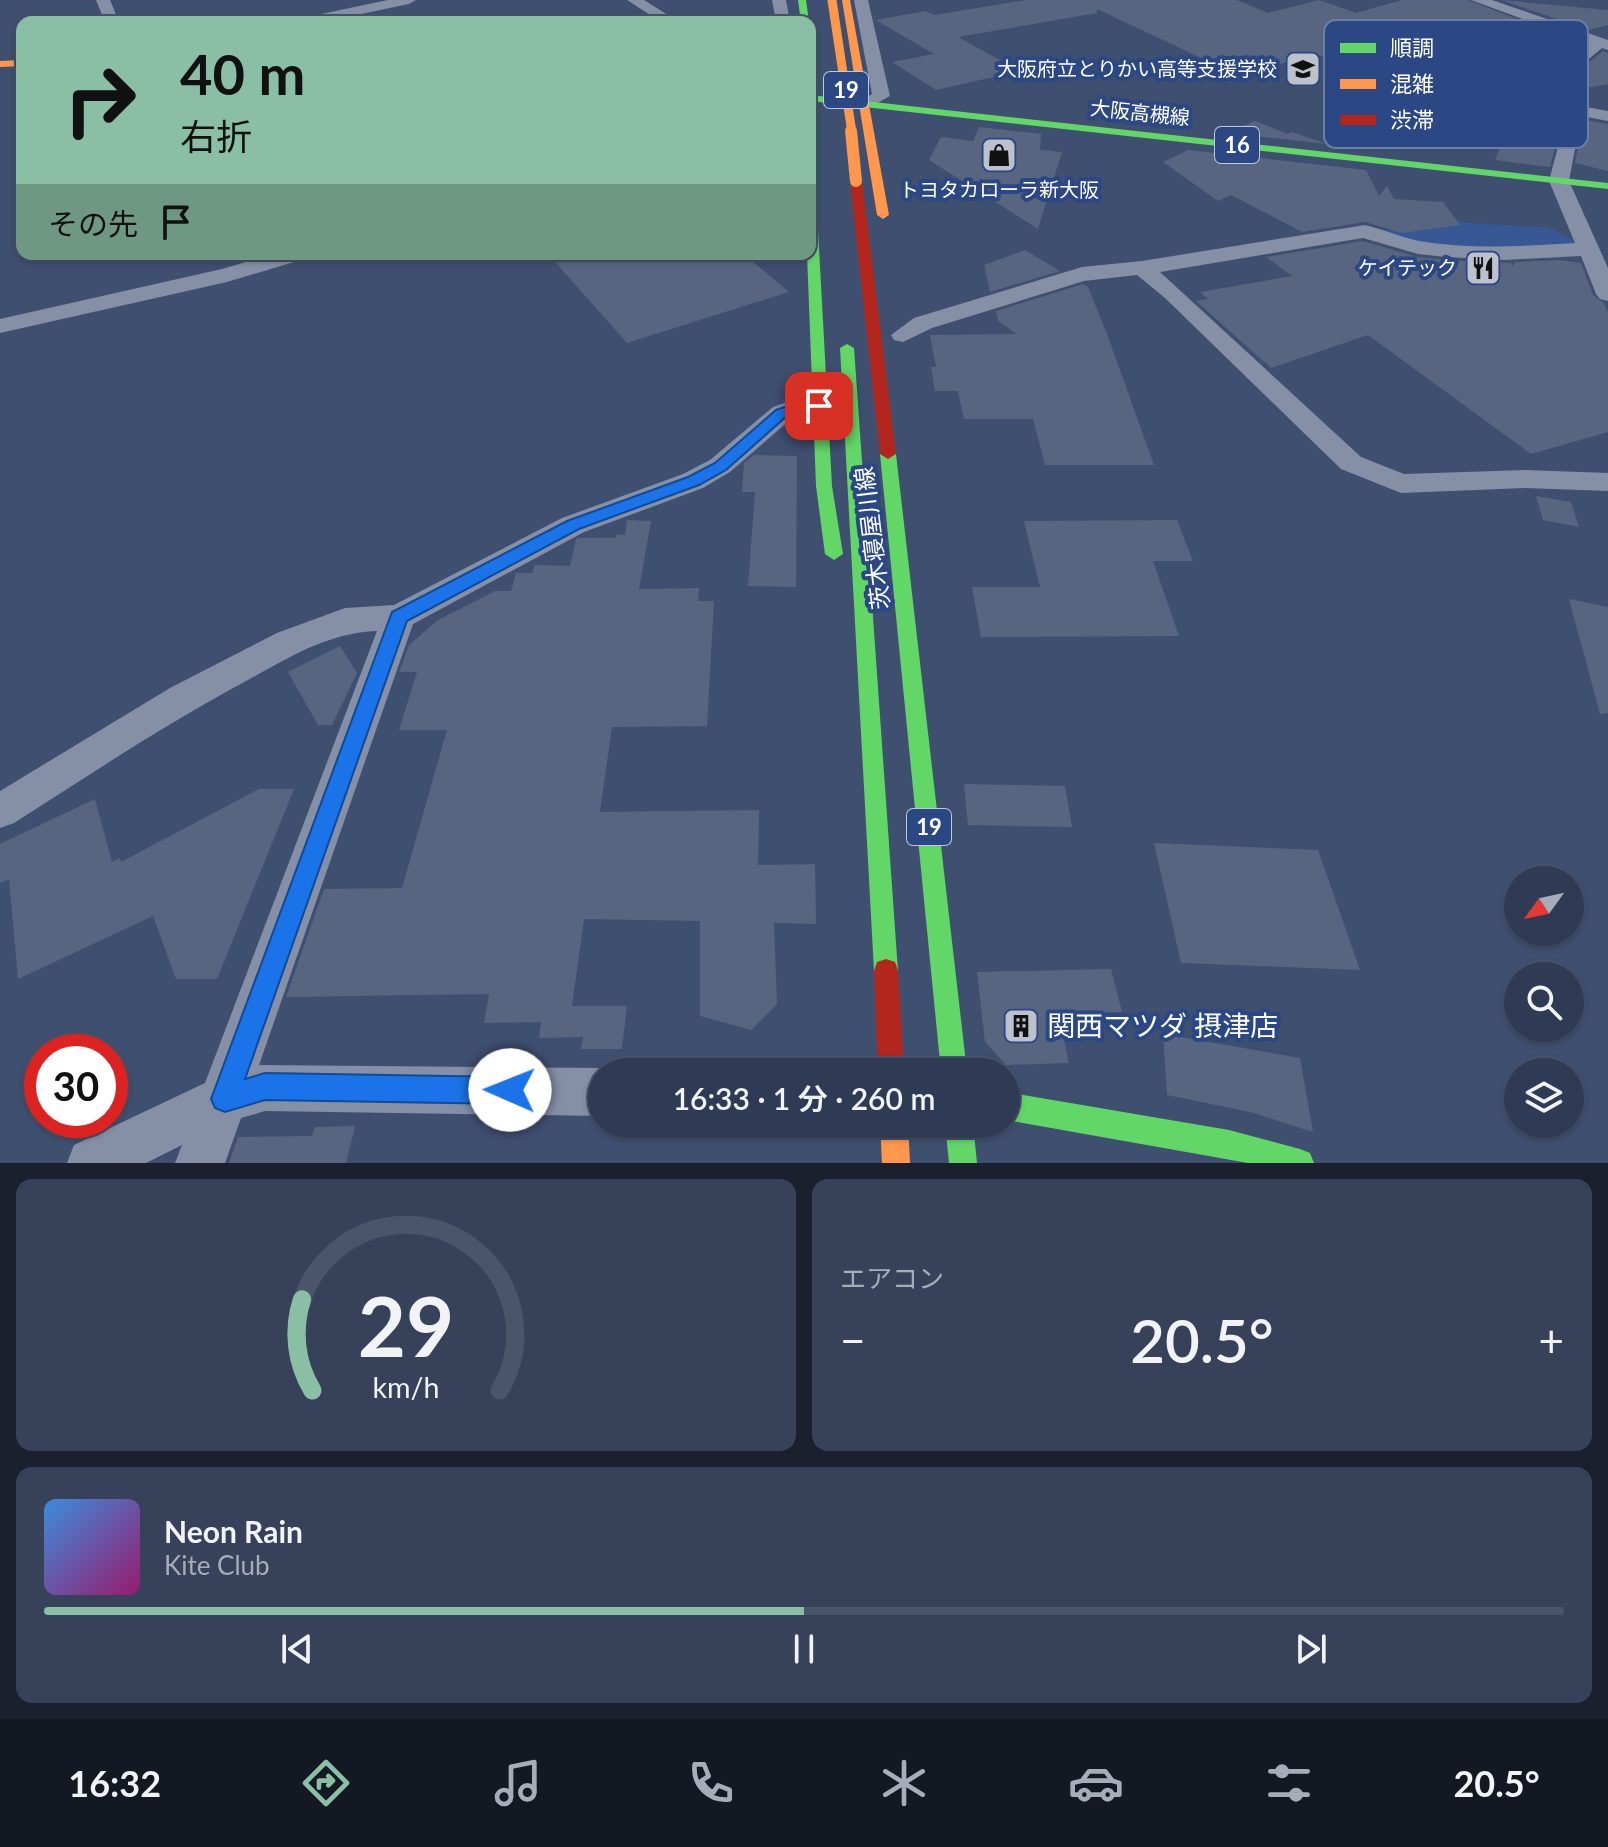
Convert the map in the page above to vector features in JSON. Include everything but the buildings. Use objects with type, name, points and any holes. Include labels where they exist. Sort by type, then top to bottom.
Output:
[{"type":"main road","points":[[846,2],[885,228]]},
{"type":"main road","name":"茨木寝屋川線","points":[[846,2],[856,181],[953,1058]]},
{"type":"main road","name":"19","points":[[816,45],[830,126]]},
{"type":"main road","name":"大阪高槻線","points":[[816,99],[1608,186]]},
{"type":"main road","points":[[813,260],[824,486],[837,571]]},
{"type":"main road","name":"茨木寝屋川線","points":[[845,324],[890,1058]]},
{"type":"main road","points":[[902,583],[917,545]]},
{"type":"main road","points":[[841,600],[865,627]]},
{"type":"main road","points":[[1020,1108],[1229,1144],[1300,1163]]},
{"type":"main road","points":[[895,1138],[896,1163]]},
{"type":"main road","points":[[960,1138],[963,1163]]},
{"type":"street","points":[[331,16],[409,0]]},
{"type":"street","points":[[634,0],[662,16]]},
{"type":"street","points":[[1478,0],[1536,20]]},
{"type":"street","points":[[1514,12],[1526,0]]},
{"type":"street","points":[[1588,112],[1608,116]]},
{"type":"street","points":[[1567,148],[1559,181],[1608,294]]},
{"type":"street","points":[[902,335],[923,323],[1082,274],[1142,268],[1365,231],[1387,241],[1460,252],[1589,249]]},
{"type":"street","points":[[0,326],[227,275],[276,260]]},
{"type":"street","points":[[1142,268],[1173,293],[1351,463],[1401,484],[1525,479],[1608,482]]},
{"type":"street","points":[[0,811],[183,698],[289,642],[345,620],[399,617],[573,525],[693,481],[720,466],[782,413],[799,406],[819,406]]},
{"type":"street","points":[[200,1163],[399,617]]},
{"type":"street","points":[[92,1163],[225,1099],[265,1087],[588,1092]]},
{"type":"shaded area","points":[[1445,221],[1549,228],[1575,240],[1565,248],[1473,248],[1428,243],[1384,232],[1392,228]]},
{"type":"traffic: fast","points":[[802,0],[804,16]]},
{"type":"traffic: fast","points":[[816,99],[1608,186]]},
{"type":"traffic: fast","points":[[813,260],[824,486],[834,554]]},
{"type":"traffic: fast","points":[[847,348],[886,971]]},
{"type":"traffic: fast","points":[[888,454],[953,1058]]},
{"type":"traffic: fast","points":[[1020,1108],[1229,1144],[1300,1163]]},
{"type":"traffic: fast","points":[[960,1138],[963,1163]]},
{"type":"traffic: slow","points":[[832,0],[850,115],[856,181]]},
{"type":"traffic: slow","points":[[846,0],[883,215]]},
{"type":"traffic: slow","points":[[0,64],[16,63]]},
{"type":"traffic: slow","points":[[895,1138],[896,1163]]},
{"type":"traffic: jam","points":[[856,181],[888,454]]},
{"type":"traffic: jam","points":[[886,971],[890,1058]]},
{"type":"place","name":"大阪府立とりかい高等支援学校","points":[[1303,69]]},
{"type":"place","name":"トヨタカローラ新大阪","points":[[999,155]]},
{"type":"place","name":"ケイテック","points":[[1483,268]]},
{"type":"place","name":"関西マツダ 摂津店","points":[[1021,1026]]},
{"type":"route","points":[[510,1090],[265,1087],[225,1099],[399,617],[573,525],[654,498],[693,481],[720,466],[764,425],[782,413],[799,406],[819,406]]}]
